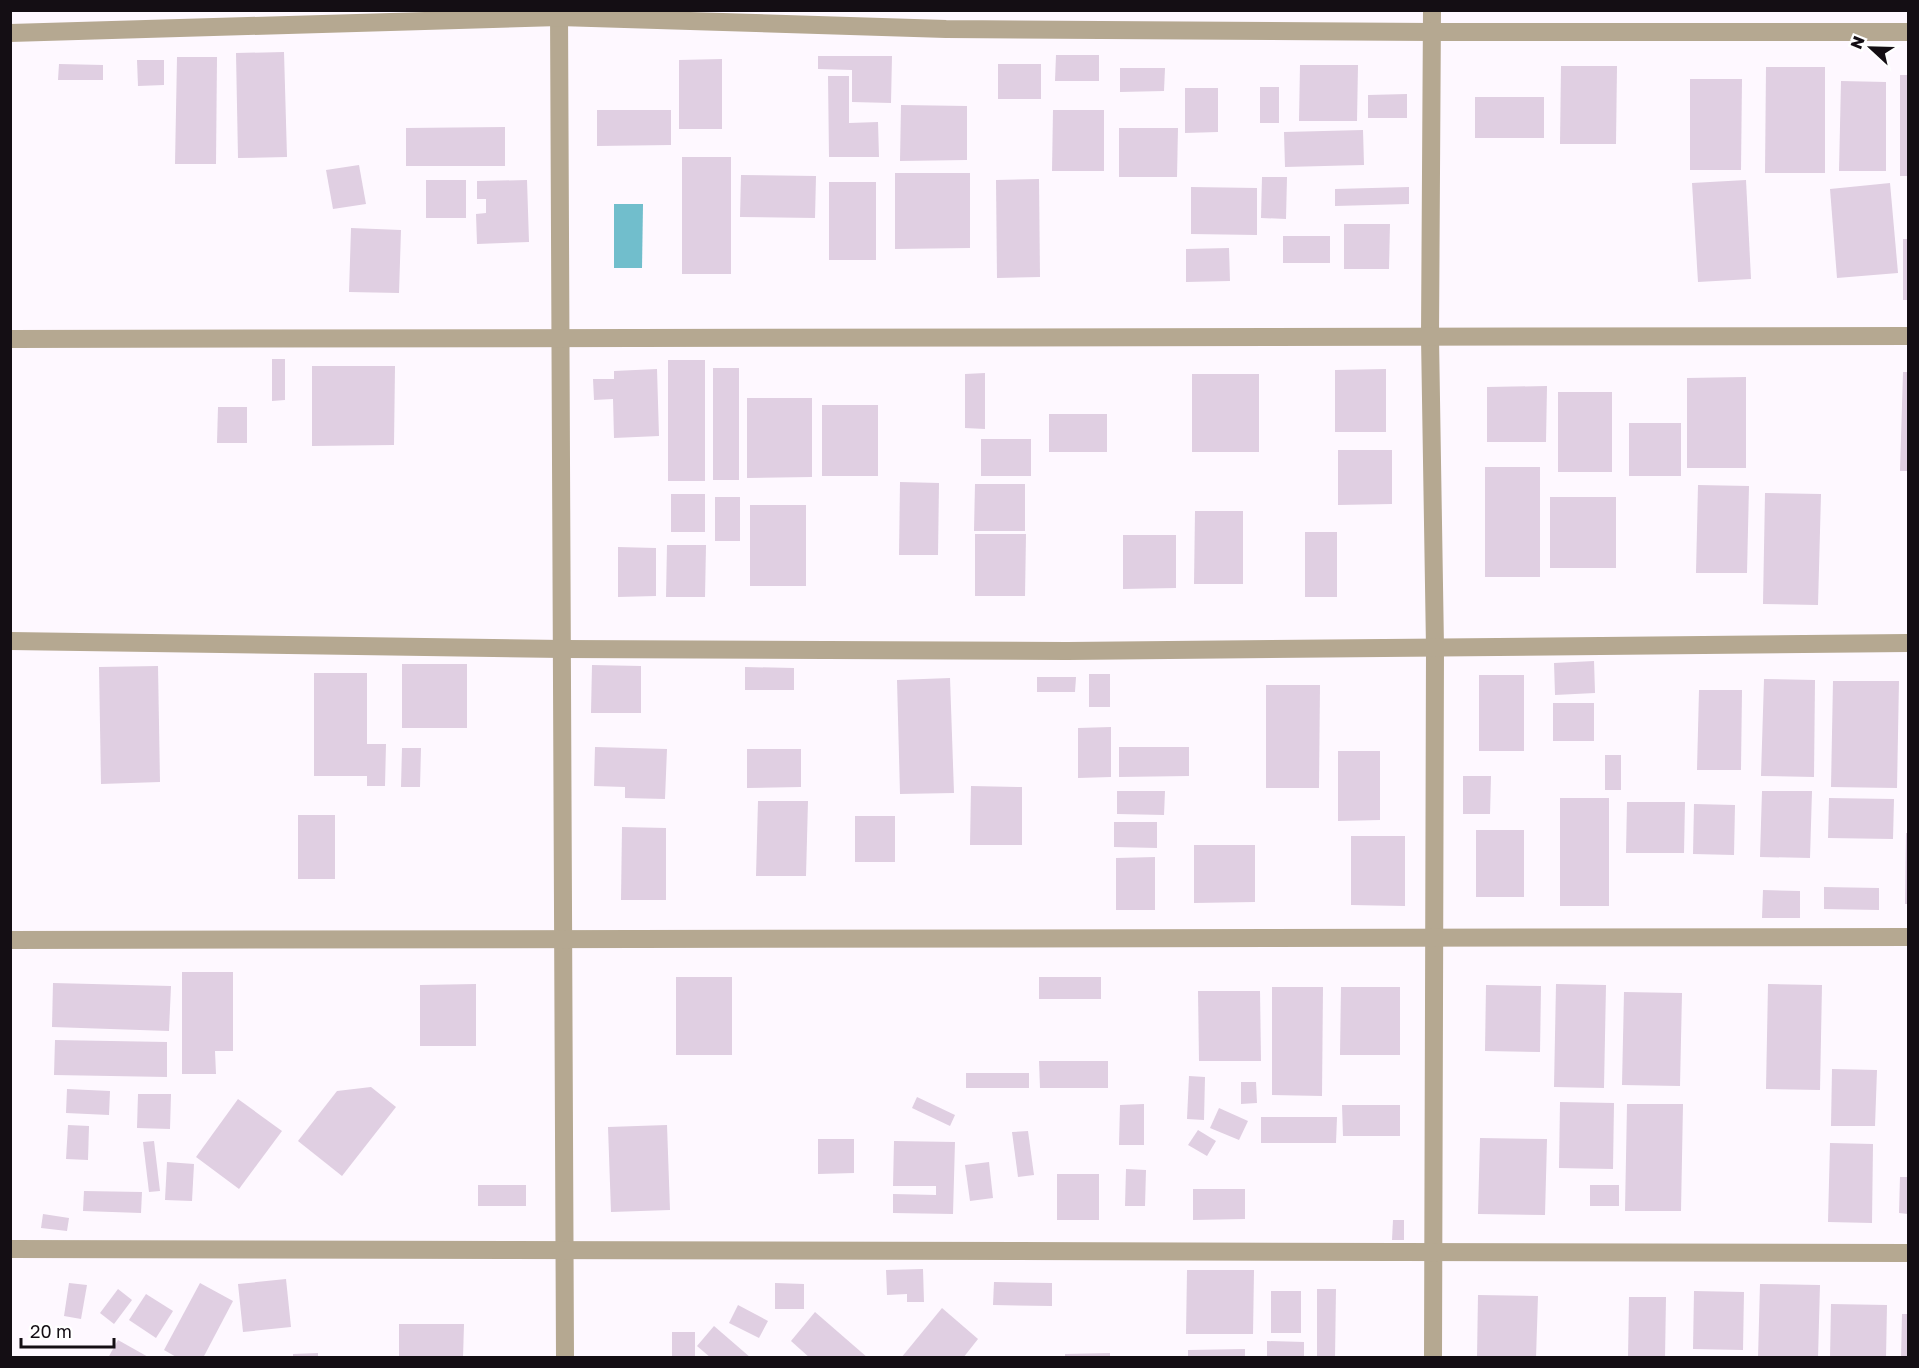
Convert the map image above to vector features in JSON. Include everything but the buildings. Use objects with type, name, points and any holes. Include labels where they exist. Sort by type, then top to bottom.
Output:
[{"type":"street","points":[[1432,10],[1430,337],[1435,647],[1432,1358]]},
{"type":"street","points":[[559,14],[566,1358]]},
{"type":"street","points":[[10,33],[559,14],[946,28],[1432,32],[1908,32]]},
{"type":"street","points":[[10,339],[1908,336]]},
{"type":"street","points":[[10,641],[562,649],[1079,651],[1908,643]]},
{"type":"street","points":[[10,940],[1908,937]]},
{"type":"street","points":[[10,1249],[1908,1253]]},
{"type":"water","points":[[614,204],[643,204],[642,268],[614,268]]}]
